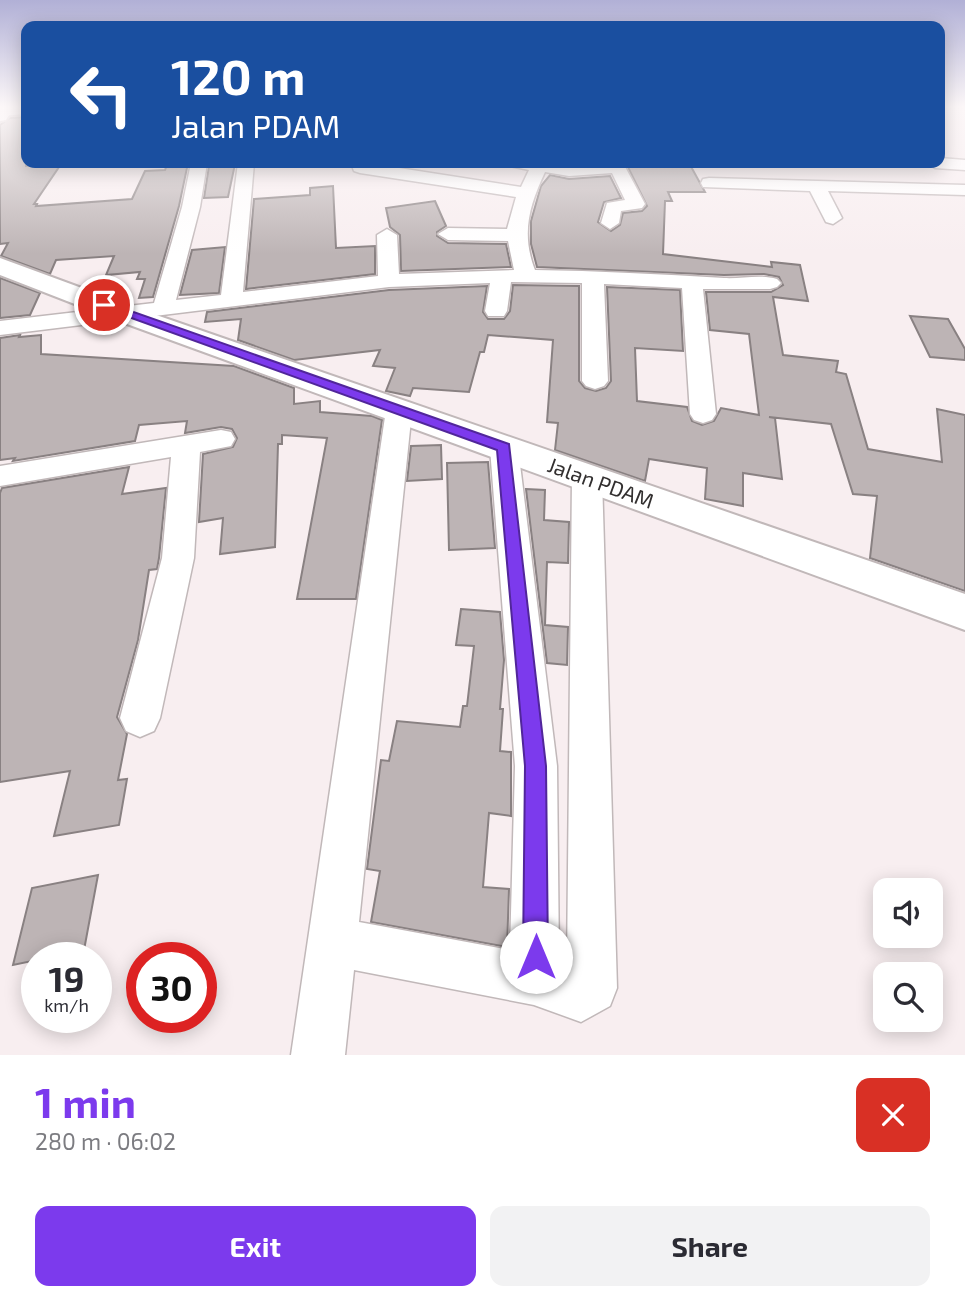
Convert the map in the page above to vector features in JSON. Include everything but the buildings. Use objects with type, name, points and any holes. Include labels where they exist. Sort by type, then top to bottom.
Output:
[{"type":"street","points":[[945,164],[965,165]]},
{"type":"street","points":[[163,309],[199,168]]},
{"type":"street","points":[[231,299],[245,168]]},
{"type":"street","points":[[360,168],[526,193]]},
{"type":"street","points":[[527,276],[519,256],[515,235],[516,220],[526,193],[541,168]]},
{"type":"street","points":[[553,168],[576,172],[599,168]]},
{"type":"street","points":[[610,223],[613,207],[636,204],[618,168]]},
{"type":"street","points":[[703,168],[714,204]]},
{"type":"street","points":[[709,183],[965,190]]},
{"type":"street","points":[[816,186],[833,218]]},
{"type":"street","points":[[448,234],[515,235]]},
{"type":"street","points":[[387,235],[389,281]]},
{"type":"street","name":"Jalan PDAM","points":[[0,266],[126,314],[965,612]]},
{"type":"street","points":[[496,312],[502,276]]},
{"type":"street","points":[[0,328],[389,281],[527,276],[638,278],[728,285],[770,284]]},
{"type":"street","points":[[593,278],[595,381]]},
{"type":"street","points":[[692,283],[703,414]]},
{"type":"street","points":[[317,1055],[399,410]]},
{"type":"street","points":[[0,476],[221,439]]},
{"type":"street","points":[[140,718],[178,558],[186,444]]},
{"type":"street","points":[[504,448],[536,766],[534,981]]},
{"type":"street","points":[[333,941],[534,981],[581,996],[593,988],[587,477]]},
{"type":"route","points":[[104,305],[504,448],[536,766],[536,957]]}]
